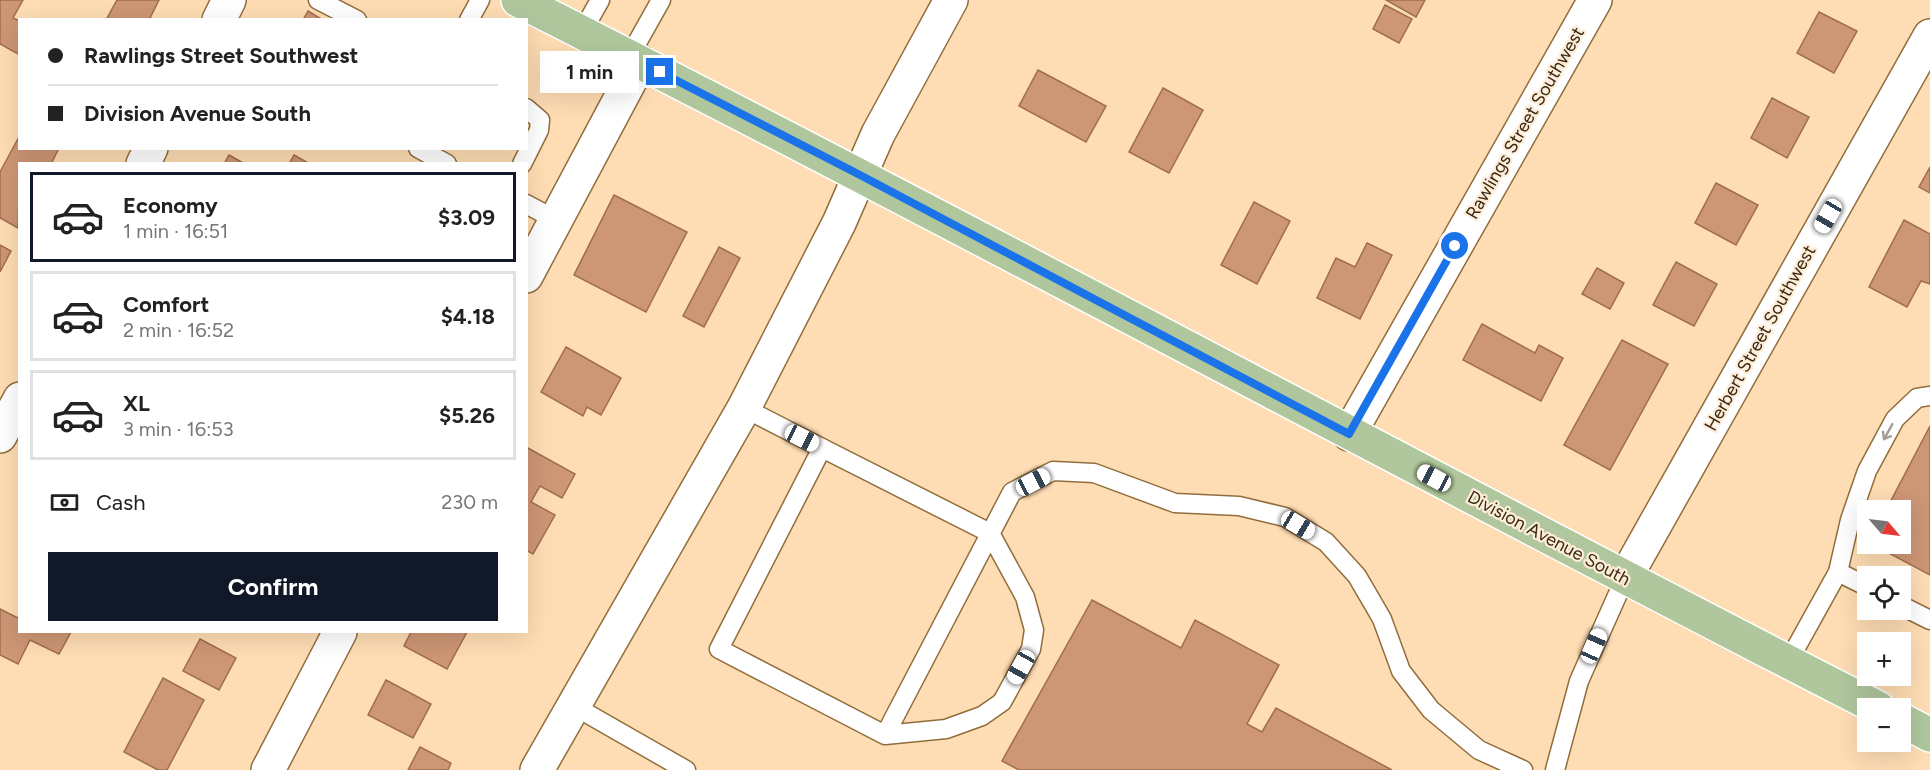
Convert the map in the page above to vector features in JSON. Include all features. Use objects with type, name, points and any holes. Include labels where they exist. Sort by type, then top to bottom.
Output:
[{"type":"main road","name":"Division Avenue South","points":[[518,0],[860,175],[1349,434],[1858,698]]},
{"type":"main road","points":[[1911,725],[1930,735]]},
{"type":"street","points":[[220,18],[229,0]]},
{"type":"street","points":[[537,770],[744,408],[839,223],[878,134],[951,0]]},
{"type":"street","name":"Rawlings Street Southwest","points":[[1349,434],[1594,0]]},
{"type":"street","name":"Herbert Street Southwest","points":[[1625,578],[1930,36]]},
{"type":"street","points":[[528,272],[634,60]]},
{"type":"street","points":[[0,436],[18,403]]},
{"type":"street","points":[[268,770],[339,633]]},
{"type":"lane","points":[[318,0],[353,18]]},
{"type":"lane","points":[[470,18],[480,0]]},
{"type":"lane","points":[[582,32],[600,0]]},
{"type":"lane","points":[[634,60],[661,0]]},
{"type":"lane","points":[[523,162],[539,130],[540,120],[528,110]]},
{"type":"lane","points":[[422,150],[443,162]]},
{"type":"lane","points":[[528,205],[556,220]]},
{"type":"lane","points":[[1788,662],[1838,572],[1850,520],[1866,471],[1895,419],[1917,398],[1930,396]]},
{"type":"lane","points":[[744,408],[990,533],[1025,597],[1034,630],[1031,649],[1002,702],[982,716],[946,729],[885,735],[719,649],[822,448]]},
{"type":"lane","points":[[885,735],[1012,492],[1053,471],[1094,473],[1175,503],[1239,506],[1285,517],[1326,542],[1356,576],[1382,619],[1401,671],[1431,710],[1479,750],[1523,770]]},
{"type":"lane","points":[[1838,572],[1857,582]]},
{"type":"lane","points":[[1555,770],[1579,681],[1625,578]]},
{"type":"lane","points":[[1911,610],[1930,620]]},
{"type":"lane","points":[[574,706],[686,770]]},
{"type":"building","points":[[0,0],[23,0],[13,18],[18,20],[18,54],[0,44]]},
{"type":"building","points":[[117,0],[159,0],[150,18],[107,18]]},
{"type":"building","points":[[1386,0],[1425,0],[1416,17]]},
{"type":"building","points":[[1385,5],[1412,19],[1399,43],[1373,29]]},
{"type":"building","points":[[308,11],[320,18],[304,18]]},
{"type":"building","points":[[1819,12],[1857,31],[1834,73],[1797,53]]},
{"type":"building","points":[[1038,70],[1106,106],[1086,142],[1019,106]]},
{"type":"building","points":[[1163,88],[1203,110],[1169,173],[1129,152]]},
{"type":"building","points":[[1772,98],[1809,117],[1787,158],[1751,138]]},
{"type":"building","points":[[18,139],[18,150],[58,150],[52,162],[18,162],[18,228],[0,218],[0,172]]},
{"type":"building","points":[[229,155],[241,162],[225,162]]},
{"type":"building","points":[[294,155],[306,162],[290,162]]},
{"type":"building","points":[[1930,167],[1930,193],[1919,187]]},
{"type":"building","points":[[1716,183],[1758,205],[1736,245],[1695,223]]},
{"type":"building","points":[[614,195],[687,232],[646,312],[574,275]]},
{"type":"building","points":[[1254,202],[1290,221],[1257,284],[1221,265]]},
{"type":"building","points":[[1904,220],[1930,234],[1930,284],[1921,281],[1907,307],[1869,287]]},
{"type":"building","points":[[1367,243],[1392,255],[1360,319],[1317,298],[1336,258],[1355,267]]},
{"type":"building","points":[[0,245],[11,251],[0,272]]},
{"type":"building","points":[[719,247],[740,258],[704,327],[683,316]]},
{"type":"building","points":[[1676,262],[1717,284],[1694,326],[1653,305]]},
{"type":"building","points":[[1597,268],[1624,283],[1610,309],[1582,294]]},
{"type":"building","points":[[1482,324],[1535,353],[1539,345],[1563,358],[1541,401],[1463,360]]},
{"type":"building","points":[[1622,340],[1668,364],[1610,470],[1564,445]]},
{"type":"building","points":[[566,347],[621,378],[601,415],[587,407],[583,416],[541,392]]},
{"type":"building","points":[[1930,426],[1930,575],[1891,554],[1911,554],[1911,500],[1891,500]]},
{"type":"building","points":[[528,448],[575,474],[562,498],[540,486],[531,502],[555,515],[533,554],[528,551]]},
{"type":"building","points":[[1092,600],[1181,648],[1195,620],[1279,665],[1247,724],[1262,732],[1276,708],[1392,770],[1019,770],[1002,761]]},
{"type":"building","points":[[0,609],[18,618],[18,633],[70,633],[59,654],[30,640],[18,664],[0,655]]},
{"type":"building","points":[[410,633],[466,633],[447,669],[404,646]]},
{"type":"building","points":[[200,639],[236,658],[219,690],[183,671]]},
{"type":"building","points":[[163,678],[204,700],[167,770],[158,770],[124,752]]},
{"type":"building","points":[[386,680],[431,704],[413,738],[368,715]]},
{"type":"building","points":[[420,747],[451,763],[448,770],[408,770]]},
{"type":"route","points":[[660,72],[860,175],[1349,434],[1455,246]]}]
